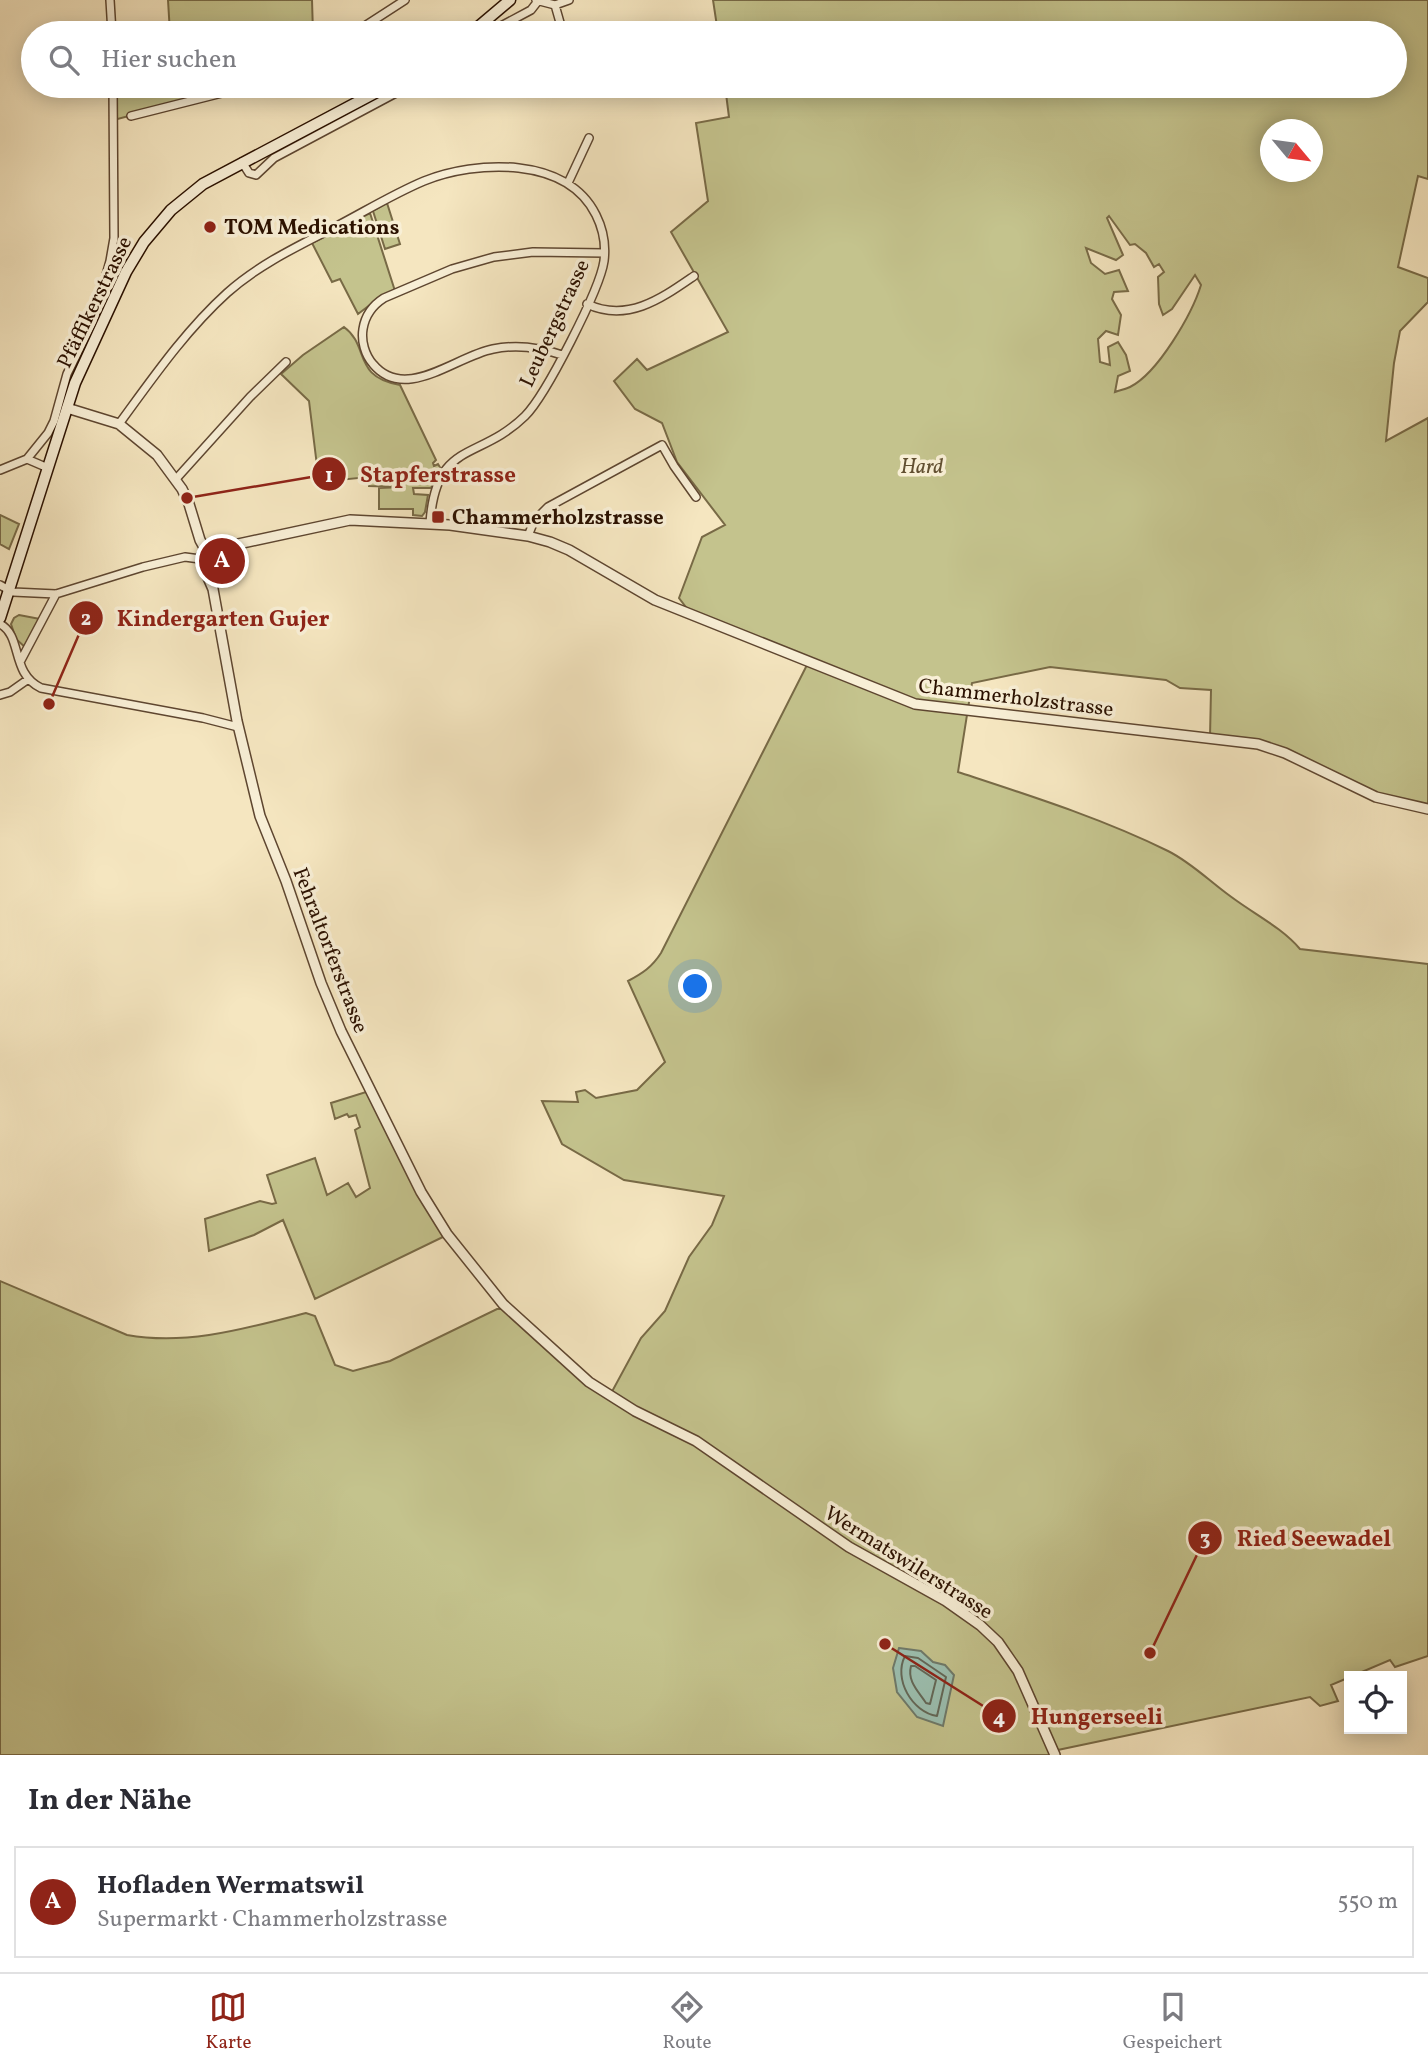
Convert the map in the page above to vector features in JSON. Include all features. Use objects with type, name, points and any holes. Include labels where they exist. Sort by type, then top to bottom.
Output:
[{"type":"main road","points":[[485,21],[510,0]]},
{"type":"main road","name":"Pfäffikerstrasse","points":[[0,618],[4,587],[48,468],[75,383],[126,272],[150,233],[186,196],[242,162],[365,98]]},
{"type":"street","points":[[110,0],[111,21]]},
{"type":"street","points":[[373,21],[405,0]]},
{"type":"street","points":[[510,21],[531,10],[537,1],[555,5],[569,0]]},
{"type":"street","points":[[555,5],[560,21]]},
{"type":"street","points":[[0,470],[27,459],[51,427],[67,374],[93,321],[114,239],[113,98]]},
{"type":"street","points":[[131,116],[202,98]]},
{"type":"street","points":[[242,162],[249,173],[257,175],[274,158],[386,98]]},
{"type":"street","points":[[568,183],[589,138]]},
{"type":"street","name":"Leubergstrasse","points":[[119,424],[196,324],[217,302],[263,267],[411,187],[452,173],[498,168],[551,174],[568,183],[587,201],[596,215],[602,232],[604,253],[601,274],[543,393],[507,431],[454,460],[443,471],[433,492],[430,523]]},
{"type":"street","points":[[562,355],[533,347],[497,348],[477,353],[421,377],[399,380],[382,373],[370,360],[364,346],[363,328],[374,306],[384,298],[479,260],[524,252],[604,253]]},
{"type":"street","points":[[587,304],[616,311],[639,308],[662,299],[694,276]]},
{"type":"street","points":[[176,478],[286,362]]},
{"type":"street","points":[[4,587],[56,594],[143,567],[185,557],[200,559],[205,549],[187,498],[176,478],[157,455],[119,424],[67,408]]},
{"type":"street","points":[[528,536],[538,516],[548,507],[662,445],[696,497]]},
{"type":"street","points":[[27,459],[48,468]]},
{"type":"street","name":"Chammerholzstrasse","points":[[205,549],[349,520],[430,523],[528,536],[569,550],[655,600],[908,702],[1258,744],[1285,753],[1376,797],[1428,808]]},
{"type":"street","name":"Fehraltorferstrasse","points":[[200,559],[213,589],[238,727],[260,816],[334,1016],[434,1214],[463,1256],[503,1304],[577,1371],[635,1411],[696,1441]]},
{"type":"street","points":[[20,662],[56,594]]},
{"type":"street","points":[[0,624],[9,631],[27,680],[41,688],[238,727]]},
{"type":"street","points":[[14,646],[27,652]]},
{"type":"street","points":[[0,695],[10,692],[27,680]]},
{"type":"street","name":"Wermatswilerstrasse","points":[[696,1441],[849,1547],[946,1601],[980,1625],[998,1642],[1018,1671],[1055,1755]]},
{"type":"green space","points":[[168,0],[312,0],[313,21],[169,21]]},
{"type":"green space","name":"Hard","points":[[713,0],[1428,0],[1428,179],[1418,176],[1398,267],[1428,278],[1428,302],[1400,331],[1386,441],[1428,418],[1428,809],[1395,803],[1285,753],[1210,737],[1211,690],[1180,688],[1166,680],[1050,667],[972,683],[958,772],[1038,798],[1168,851],[1278,929],[1300,949],[1428,964],[1428,1656],[1395,1667],[1390,1660],[1364,1671],[1344,1671],[1344,1679],[1331,1685],[1338,1701],[1320,1706],[1310,1697],[1053,1751],[1055,1755],[0,1755],[0,1281],[127,1335],[150,1338],[217,1334],[306,1313],[315,1316],[335,1365],[353,1371],[390,1361],[497,1309],[503,1309],[608,1399],[641,1338],[665,1311],[689,1257],[712,1225],[724,1196],[624,1180],[562,1144],[542,1101],[578,1102],[576,1092],[585,1090],[596,1098],[637,1090],[665,1062],[628,981],[647,969],[661,953],[808,663],[692,615],[679,598],[702,537],[725,525],[677,462],[662,423],[635,409],[614,381],[637,359],[647,370],[728,332],[671,232],[708,201],[696,123],[729,117],[727,98],[1407,98],[1407,21],[716,21]],"holes":[[[1109,216],[1130,245],[1135,244],[1146,253],[1154,267],[1159,264],[1164,272],[1158,277],[1159,304],[1163,315],[1172,309],[1195,275],[1201,285],[1173,342],[1152,369],[1130,387],[1115,392],[1118,376],[1130,371],[1126,355],[1118,342],[1108,347],[1110,365],[1100,362],[1098,339],[1106,331],[1118,335],[1121,315],[1112,299],[1114,292],[1128,291],[1119,270],[1105,274],[1091,263],[1086,248],[1116,260],[1123,255],[1107,218]]]},
{"type":"green space","points":[[113,98],[196,98],[114,120]]},
{"type":"green space","points":[[387,203],[400,244],[385,249],[373,211]]},
{"type":"green space","points":[[370,213],[395,291],[358,314],[340,279],[332,282],[312,243]]},
{"type":"green space","points":[[344,327],[357,343],[368,368],[385,381],[400,385],[436,460],[434,466],[438,464],[441,469],[431,488],[413,488],[414,494],[428,495],[422,516],[413,515],[413,509],[379,509],[379,488],[403,487],[369,486],[368,477],[319,482],[309,401],[281,374]]},
{"type":"green space","points":[[0,515],[19,524],[9,549],[0,544]]},
{"type":"green space","points":[[19,615],[40,619],[26,648],[16,639],[11,624]]},
{"type":"green space","points":[[370,1093],[445,1236],[315,1299],[283,1220],[254,1235],[209,1251],[205,1219],[260,1201],[276,1203],[267,1175],[315,1158],[327,1195],[348,1183],[356,1197],[370,1188],[355,1130],[360,1127],[356,1115],[349,1117],[347,1114],[335,1119],[331,1103]]},
{"type":"water","points":[[899,1648],[921,1651],[933,1662],[945,1665],[954,1675],[943,1726],[917,1717],[897,1692],[893,1668]]},
{"type":"place","name":"TOM Medications","points":[[210,227]]},
{"type":"place","name":"Stapferstrasse","points":[[187,498]]},
{"type":"place","name":"Chammerholzstrasse","points":[[438,517]]},
{"type":"place","name":"Hofladen Wermatswil","points":[[222,561]]},
{"type":"place","name":"Kindergarten Gujer","points":[[49,704]]},
{"type":"place","name":"Hungerseeli","points":[[885,1644]]},
{"type":"place","name":"Ried Seewadel","points":[[1150,1653]]}]
